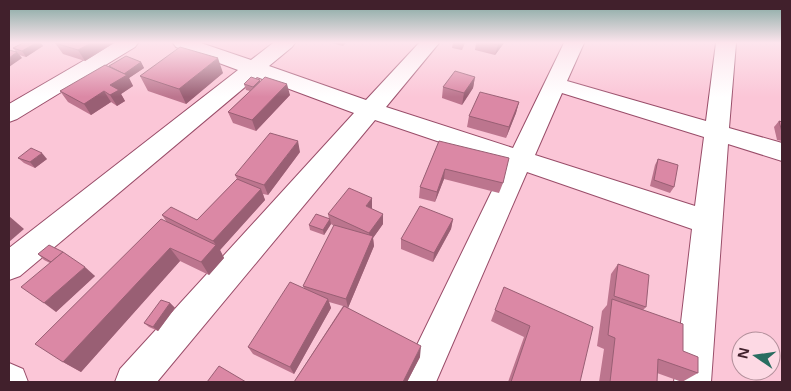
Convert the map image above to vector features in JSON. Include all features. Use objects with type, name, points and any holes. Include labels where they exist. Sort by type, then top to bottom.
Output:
[{"type":"street","points":[[9,114],[97,61]]},
{"type":"street","points":[[235,61],[370,110],[707,222]]},
{"type":"street","points":[[9,266],[262,61]]},
{"type":"street","points":[[133,382],[413,61]]},
{"type":"street","points":[[417,382],[566,61]]},
{"type":"street","points":[[693,382],[724,61]]},
{"type":"street","points":[[555,84],[782,152]]},
{"type":"building","points":[[117,61],[141,62],[124,74],[109,66]]},
{"type":"building","points":[[160,61],[214,61],[179,89],[140,76]]},
{"type":"building","points":[[105,65],[127,75],[110,85],[119,90],[110,95],[104,91],[84,104],[60,91]]},
{"type":"building","points":[[455,71],[475,77],[464,93],[443,87]]},
{"type":"building","points":[[251,77],[260,80],[253,87],[244,84]]},
{"type":"building","points":[[265,77],[287,84],[252,120],[228,112]]},
{"type":"building","points":[[480,92],[519,102],[509,127],[469,116]]},
{"type":"building","points":[[270,133],[298,141],[264,185],[235,175]]},
{"type":"building","points":[[439,141],[509,158],[503,183],[445,169],[437,192],[420,187]]},
{"type":"building","points":[[31,148],[42,153],[30,162],[18,158]]},
{"type":"building","points":[[658,159],[678,165],[674,187],[654,180]]},
{"type":"building","points":[[237,179],[261,189],[213,241],[162,215],[171,207],[197,220]]},
{"type":"building","points":[[349,188],[372,198],[366,206],[383,214],[369,233],[328,214]]},
{"type":"building","points":[[420,206],[453,219],[434,253],[401,239]]},
{"type":"building","points":[[316,214],[330,219],[323,230],[309,225]]},
{"type":"building","points":[[161,219],[216,245],[201,262],[170,248],[63,362],[35,344]]},
{"type":"building","points":[[334,225],[373,236],[346,299],[303,286]]},
{"type":"building","points":[[49,245],[63,252],[51,262],[38,254]]},
{"type":"building","points":[[63,252],[85,267],[44,303],[21,287]]},
{"type":"building","points":[[618,264],[649,275],[646,307],[614,296]]},
{"type":"building","points":[[290,282],[328,299],[290,367],[248,347]]},
{"type":"building","points":[[504,287],[593,327],[580,382],[511,382],[530,326],[495,310]]},
{"type":"building","points":[[612,299],[683,324],[683,351],[698,357],[698,373],[658,359],[657,382],[610,382],[615,338],[608,335]]},
{"type":"building","points":[[161,300],[170,303],[153,327],[144,323]]},
{"type":"building","points":[[344,306],[421,346],[403,382],[294,382]]},
{"type":"building","points":[[219,366],[246,382],[207,382]]}]
